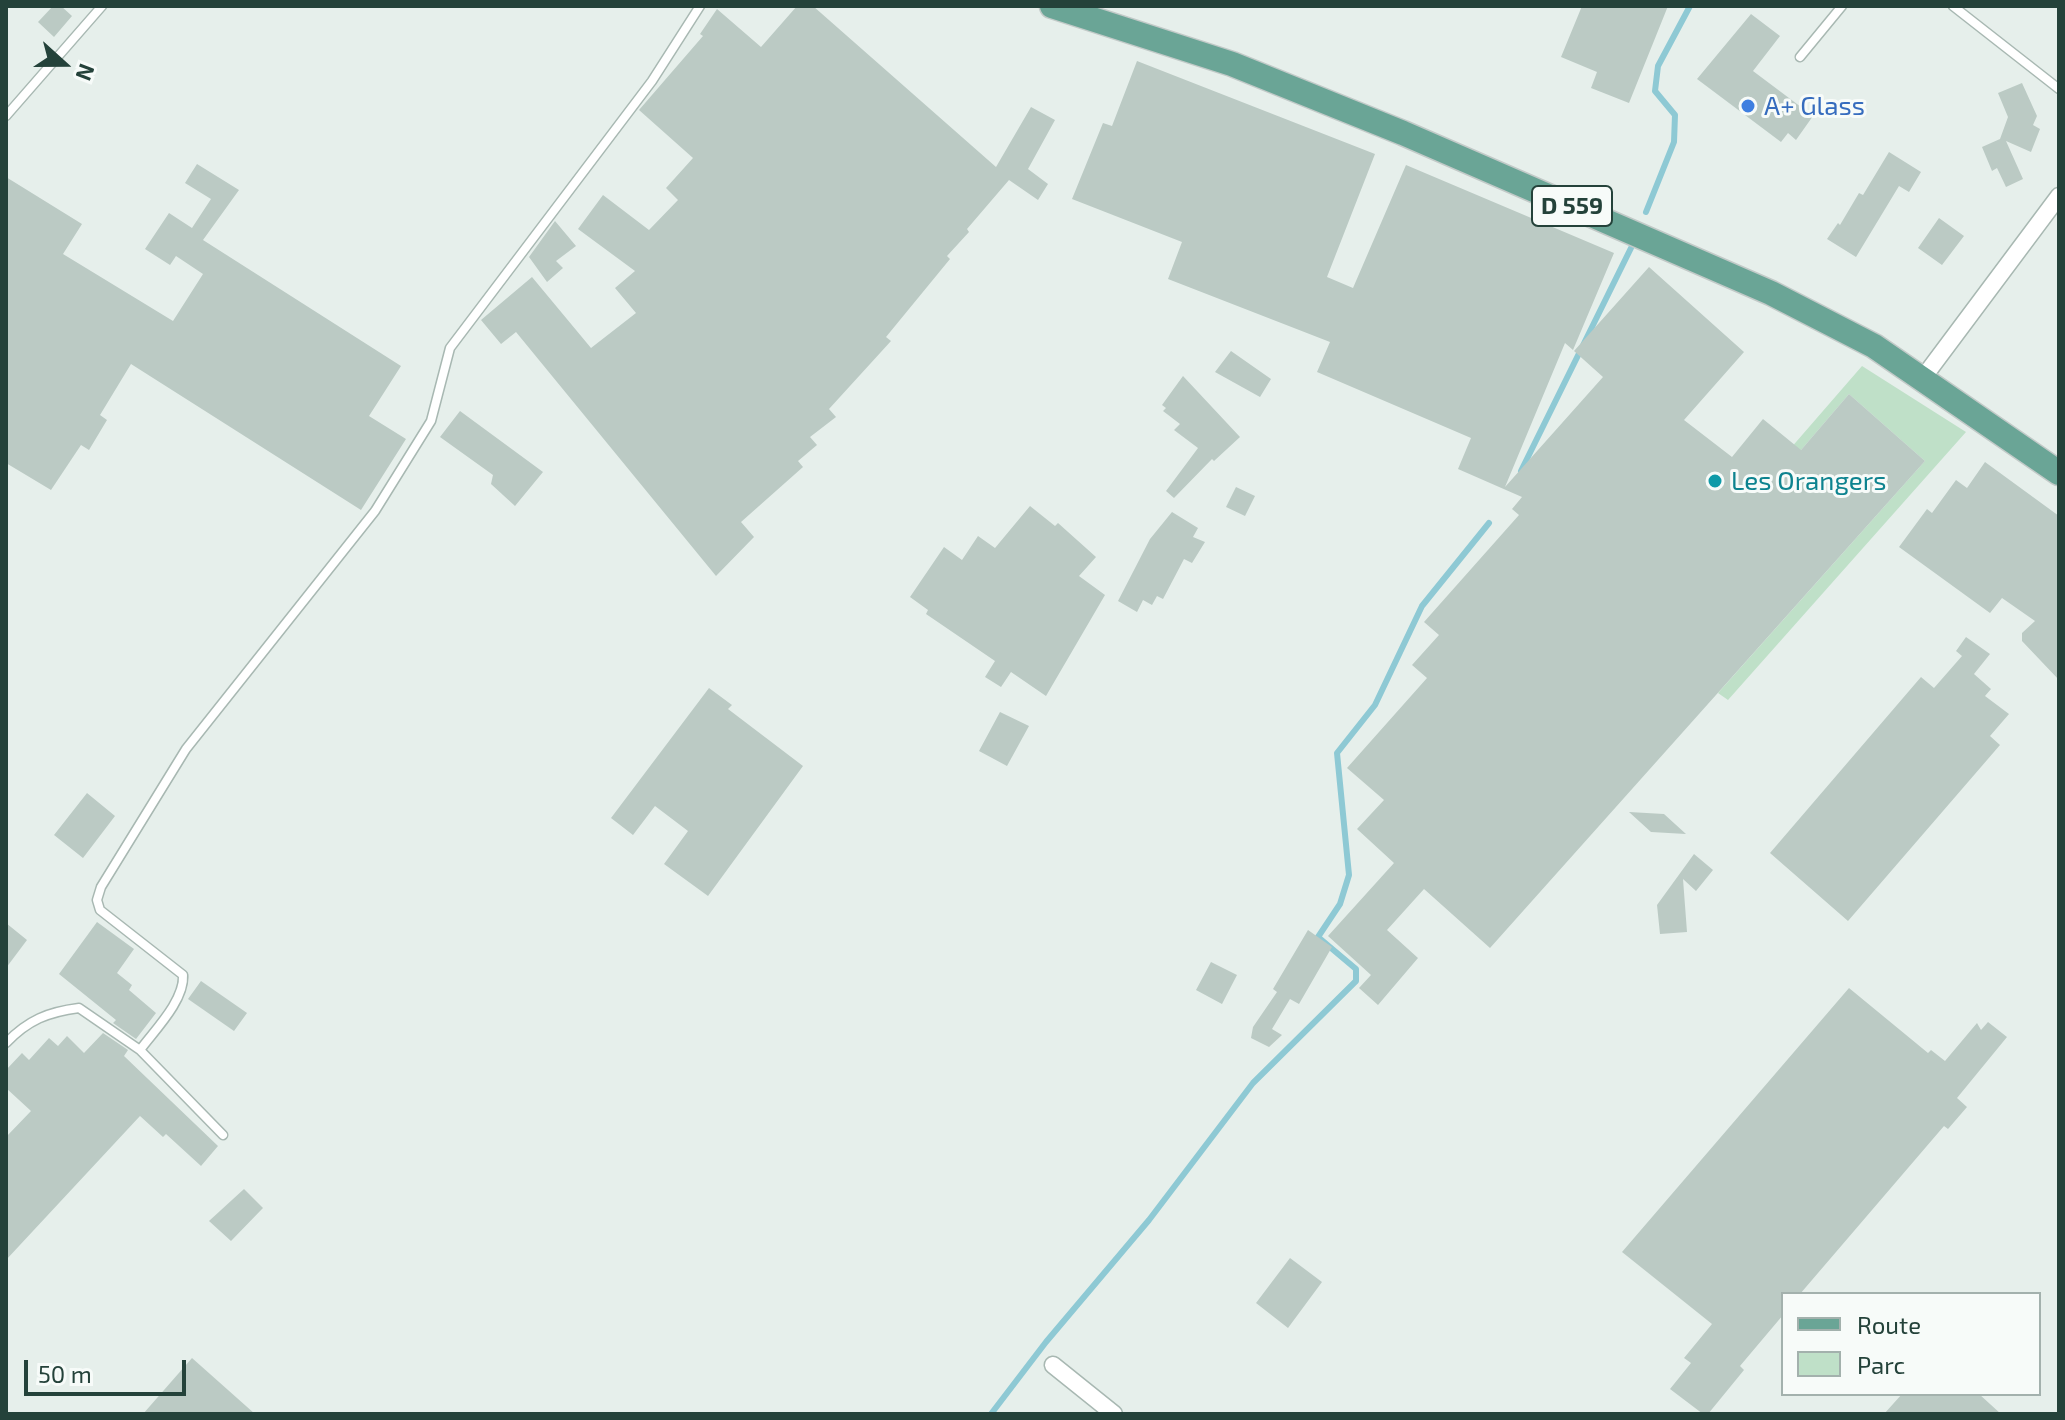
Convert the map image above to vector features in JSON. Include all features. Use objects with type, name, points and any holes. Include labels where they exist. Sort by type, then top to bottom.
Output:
[{"type":"main road","name":"D 559","points":[[1052,6],[1220,60],[1417,139],[1784,299],[1834,323],[1923,378],[2059,473]]},
{"type":"street","points":[[1923,378],[2059,196]]},
{"type":"street","points":[[1053,1365],[1114,1414]]},
{"type":"lane","points":[[6,116],[102,6]]},
{"type":"lane","points":[[140,1050],[176,1000],[184,985],[183,975],[100,910],[97,900],[101,887],[186,749],[375,511],[431,421],[450,348],[652,81],[700,6]]},
{"type":"lane","points":[[1800,57],[1842,6]]},
{"type":"lane","points":[[1953,6],[2059,89]]},
{"type":"lane","points":[[6,1043],[24,1025],[51,1011],[79,1008],[140,1050],[223,1135]]},
{"type":"green space","points":[[1862,366],[1966,432],[1728,700],[1718,693],[1925,461],[1849,394],[1777,478],[1770,472]]},
{"type":"building","points":[[53,6],[61,6],[72,16],[54,37],[38,22]]},
{"type":"building","points":[[797,6],[813,6],[996,167],[1031,107],[1055,120],[1028,169],[1048,184],[1038,200],[1009,180],[967,229],[969,232],[947,256],[950,259],[886,337],[891,341],[829,409],[836,417],[810,437],[817,445],[798,461],[803,467],[741,522],[754,537],[716,576],[516,332],[501,344],[481,320],[532,277],[591,348],[636,313],[615,288],[635,271],[578,229],[603,195],[649,230],[678,200],[666,188],[693,158],[639,110],[703,36],[700,34],[717,9],[761,47]]},
{"type":"building","points":[[1582,6],[1668,6],[1629,103],[1591,88],[1597,72],[1561,57]]},
{"type":"building","points":[[1751,14],[1780,36],[1753,71],[1813,116],[1796,140],[1788,133],[1781,142],[1697,79]]},
{"type":"building","points":[[1137,61],[1375,154],[1327,277],[1353,288],[1406,165],[1614,253],[1573,350],[1565,343],[1505,487],[1603,377],[1574,351],[1649,267],[1744,352],[1684,420],[1732,457],[1763,419],[1801,450],[1849,394],[1925,461],[1490,948],[1424,889],[1387,930],[1418,958],[1378,1005],[1359,988],[1371,975],[1328,936],[1394,863],[1357,829],[1384,800],[1347,768],[1427,678],[1412,665],[1439,635],[1424,622],[1519,515],[1512,509],[1522,497],[1458,469],[1471,438],[1317,372],[1330,342],[1168,279],[1182,242],[1072,199],[1103,123],[1112,126]]},
{"type":"building","points":[[2022,83],[2037,116],[2033,125],[2040,129],[2031,152],[2006,141],[2023,179],[2006,187],[1997,168],[1992,171],[1982,147],[2000,139],[2008,117],[1998,93]]},
{"type":"building","points":[[1889,152],[1921,172],[1909,192],[1899,186],[1856,257],[1827,239],[1838,223],[1840,225],[1859,193],[1863,195]]},
{"type":"building","points":[[197,164],[239,190],[203,240],[401,366],[369,416],[406,439],[361,510],[131,364],[100,415],[107,420],[89,450],[81,445],[51,490],[6,463],[6,177],[82,224],[63,254],[173,321],[203,274],[176,256],[170,265],[145,249],[169,213],[192,228],[211,199],[185,183]]},
{"type":"building","points":[[1939,218],[1964,236],[1942,265],[1918,248]]},
{"type":"building","points":[[555,221],[576,246],[556,261],[563,268],[547,282],[529,257]]},
{"type":"building","points":[[1231,351],[1271,379],[1260,397],[1215,372]]},
{"type":"building","points":[[1183,376],[1240,437],[1214,461],[1212,459],[1174,498],[1166,491],[1198,448],[1174,430],[1180,424],[1163,411],[1166,408],[1162,405]]},
{"type":"building","points":[[460,411],[543,472],[515,506],[491,484],[493,475],[440,437]]},
{"type":"building","points":[[1985,462],[2059,516],[2059,680],[2022,641],[2022,633],[2035,621],[2002,598],[1990,613],[1899,547],[1927,509],[1932,513],[1956,480],[1967,488]]},
{"type":"building","points":[[1236,487],[1255,496],[1245,516],[1226,507]]},
{"type":"building","points":[[1030,506],[1055,526],[1058,523],[1096,557],[1079,576],[1105,595],[1046,696],[1011,672],[1001,687],[985,677],[995,661],[926,614],[928,610],[910,597],[944,547],[962,560],[978,536],[995,548]]},
{"type":"building","points":[[1172,512],[1198,528],[1193,537],[1205,542],[1192,563],[1184,559],[1163,599],[1157,596],[1152,605],[1143,600],[1137,612],[1118,601],[1150,539]]},
{"type":"building","points":[[1966,637],[1990,654],[1974,674],[1991,689],[1985,696],[2009,714],[1990,736],[2000,745],[1848,921],[1770,853],[1921,677],[1934,688],[1962,656],[1956,651]]},
{"type":"building","points":[[709,688],[732,705],[728,709],[803,766],[708,896],[664,864],[688,831],[655,806],[633,835],[611,818]]},
{"type":"building","points":[[1000,712],[1029,726],[1007,766],[979,751]]},
{"type":"building","points":[[87,793],[115,816],[83,858],[54,835]]},
{"type":"building","points":[[1629,812],[1664,814],[1686,834],[1651,832]]},
{"type":"building","points":[[1694,854],[1713,870],[1696,891],[1683,879],[1687,932],[1660,934],[1657,905]]},
{"type":"building","points":[[97,922],[134,949],[117,973],[132,985],[129,990],[156,1013],[136,1039],[113,1023],[116,1020],[59,974]]},
{"type":"building","points":[[6,923],[27,940],[6,968]]},
{"type":"building","points":[[1308,930],[1332,947],[1299,1004],[1290,999],[1272,1029],[1282,1035],[1269,1047],[1251,1038],[1253,1027],[1277,992],[1273,989]]},
{"type":"building","points":[[1211,962],[1237,975],[1222,1004],[1196,990]]},
{"type":"building","points":[[201,981],[247,1013],[234,1031],[188,999]]},
{"type":"building","points":[[1849,988],[1928,1053],[1931,1050],[1945,1061],[1977,1023],[1981,1030],[1988,1022],[2007,1037],[1957,1098],[1967,1107],[1948,1129],[1944,1126],[1802,1292],[1781,1292],[1781,1317],[1740,1366],[1744,1370],[1708,1414],[1703,1414],[1670,1389],[1691,1363],[1684,1358],[1712,1324],[1622,1252]]},
{"type":"building","points":[[103,1033],[128,1050],[124,1056],[218,1146],[201,1166],[166,1134],[163,1137],[140,1116],[6,1260],[6,1137],[31,1111],[6,1088],[6,1070],[22,1053],[29,1060],[49,1038],[58,1046],[67,1036],[84,1053]]},
{"type":"building","points":[[244,1189],[263,1208],[231,1241],[209,1221]]},
{"type":"building","points":[[1290,1258],[1322,1282],[1288,1328],[1256,1303]]},
{"type":"building","points":[[192,1358],[255,1414],[143,1414]]},
{"type":"building","points":[[1900,1396],[1981,1396],[2001,1414],[1884,1414]]},
{"type":"waterway","points":[[1646,212],[1674,142],[1675,115],[1655,91],[1658,66],[1690,6]]},
{"type":"waterway","points":[[1521,471],[1631,248]]},
{"type":"waterway","points":[[991,1414],[1046,1342],[1149,1220],[1253,1083],[1356,981],[1356,969],[1318,937],[1340,904],[1349,875],[1337,753],[1375,705],[1422,606],[1489,523]]},
{"type":"place","name":"A+ Glass","points":[[1748,106]]},
{"type":"place","name":"Les Orangers","points":[[1715,481]]}]
